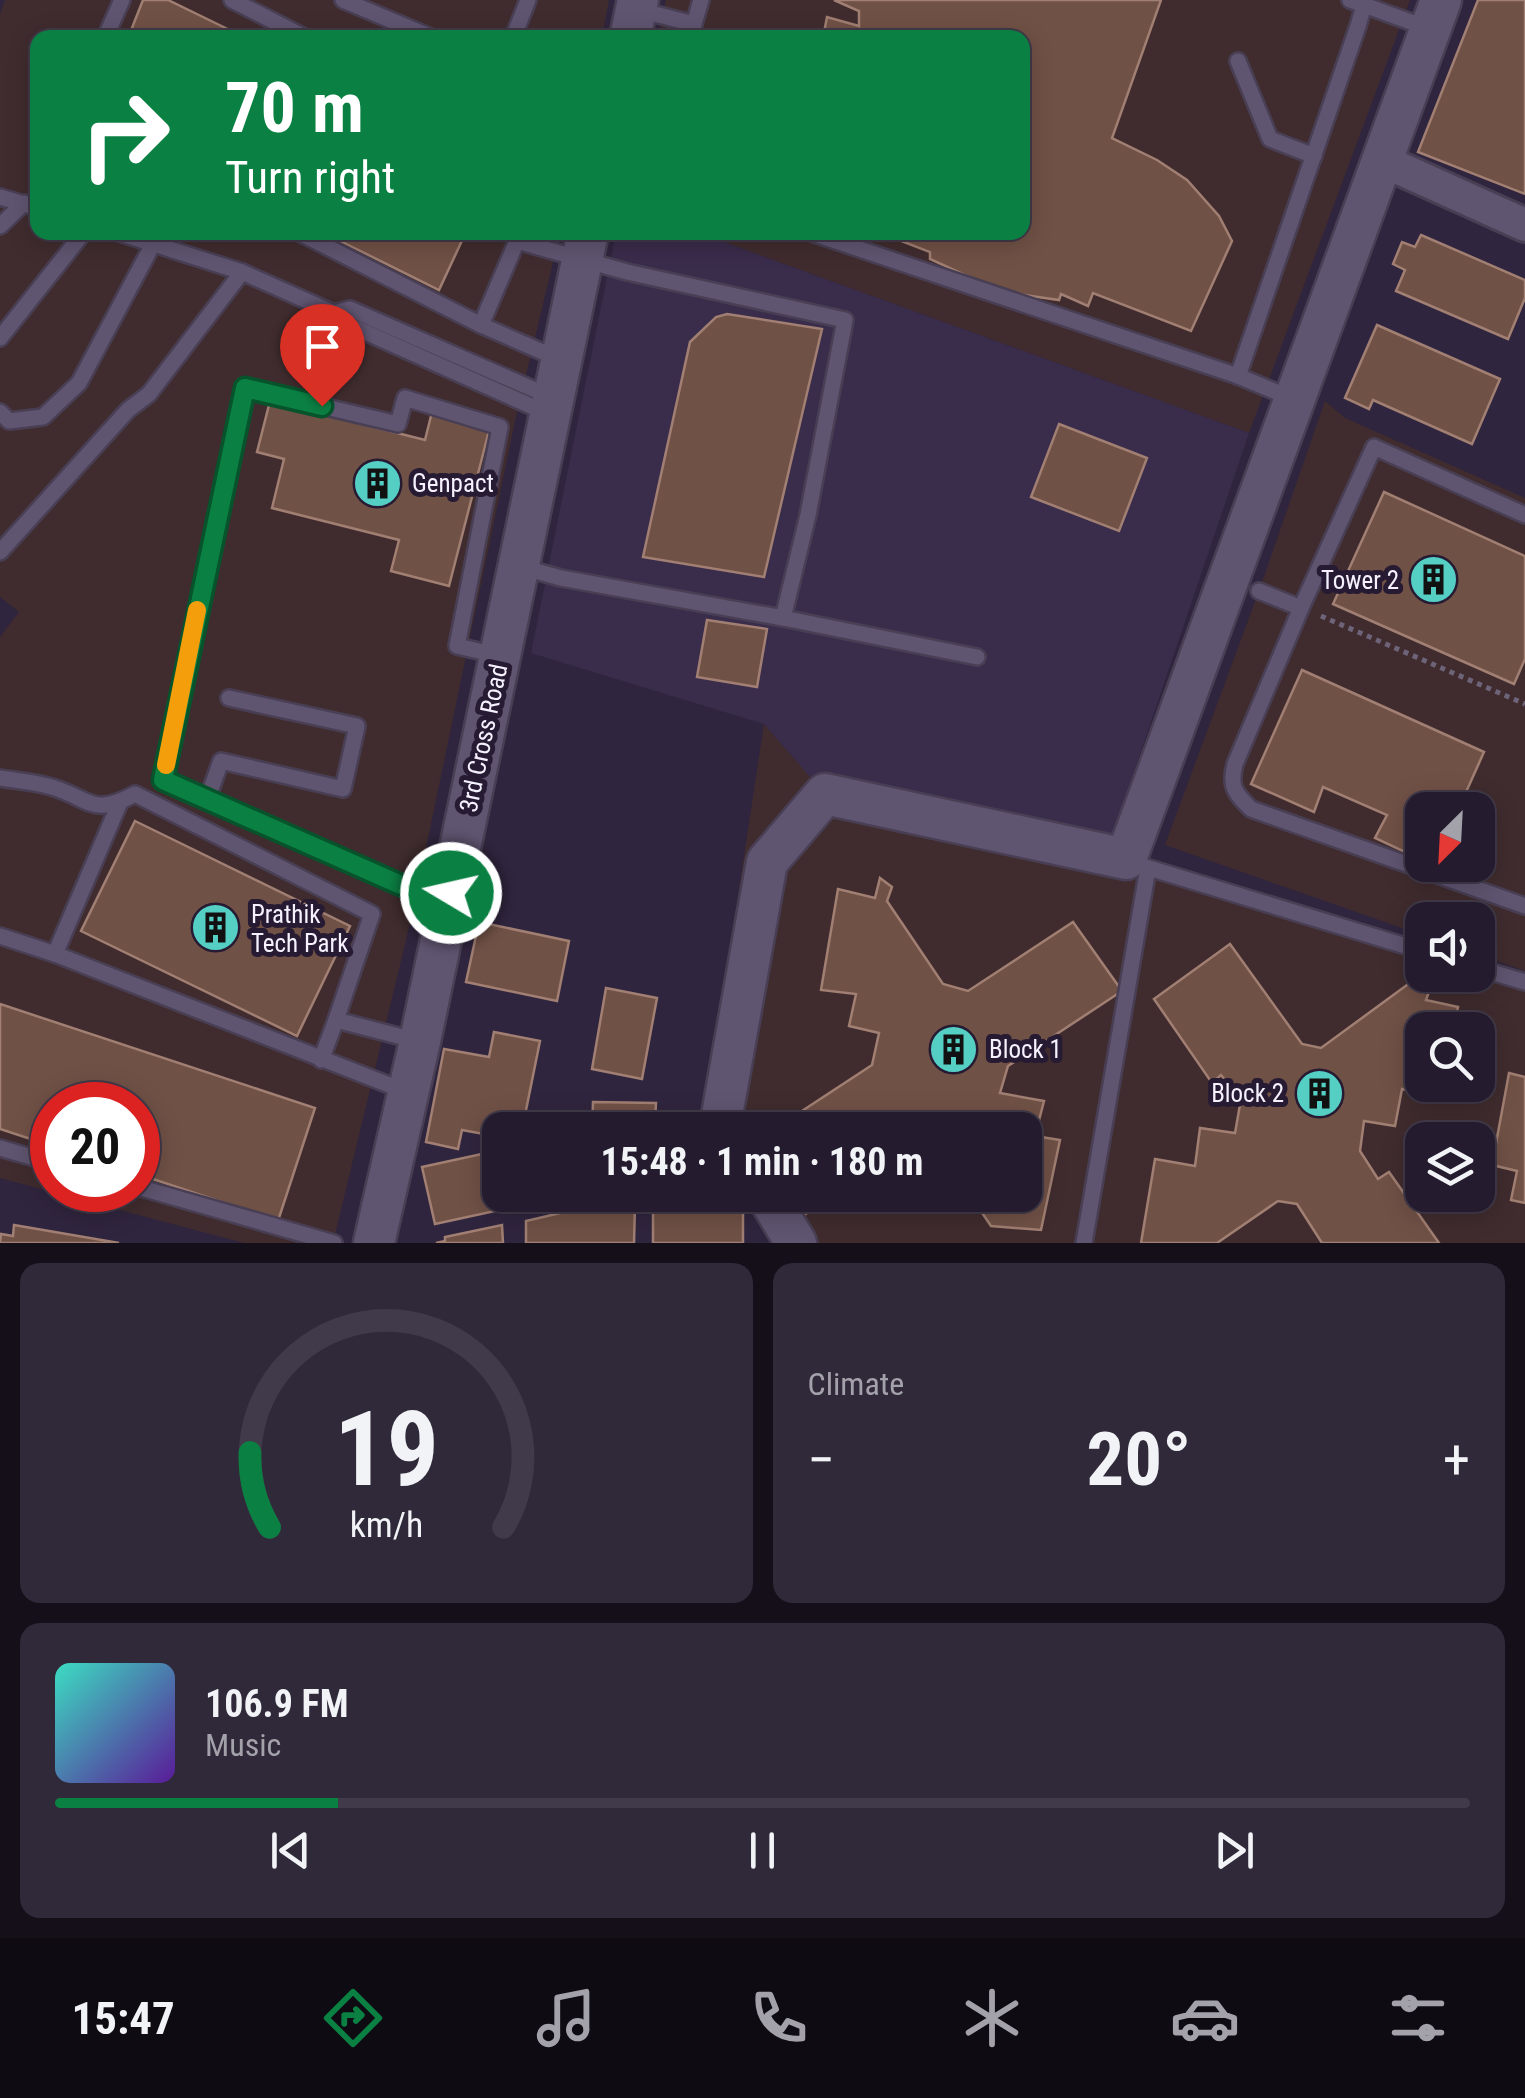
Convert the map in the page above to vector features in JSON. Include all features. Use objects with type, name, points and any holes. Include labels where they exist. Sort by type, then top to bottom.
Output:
[{"type":"street","points":[[724,1112],[767,862],[826,794],[1137,863],[1295,399],[1436,14]]},
{"type":"street","points":[[1381,160],[1525,226]]},
{"type":"street","name":"3rd Cross Road","points":[[374,1243],[420,1042],[585,246]]},
{"type":"street","points":[[777,1212],[796,1243]]},
{"type":"lane","points":[[109,30],[122,0]]},
{"type":"lane","points":[[232,0],[290,30]]},
{"type":"lane","points":[[344,0],[414,30]]},
{"type":"lane","points":[[516,30],[528,0]]},
{"type":"lane","points":[[692,30],[701,0]]},
{"type":"lane","points":[[1238,376],[1314,156],[1357,2],[1436,14]]},
{"type":"lane","points":[[635,15],[688,30]]},
{"type":"lane","points":[[1238,61],[1270,139],[1314,156]]},
{"type":"lane","points":[[0,197],[30,206]]},
{"type":"lane","points":[[0,226],[30,206]]},
{"type":"lane","points":[[0,338],[78,240]]},
{"type":"lane","points":[[140,240],[242,272],[334,313],[350,309],[554,391]]},
{"type":"lane","points":[[314,240],[481,326],[554,391]]},
{"type":"lane","points":[[481,326],[518,240]]},
{"type":"lane","points":[[541,240],[585,246],[845,320],[784,618]]},
{"type":"lane","points":[[833,240],[1238,376],[1295,399]]},
{"type":"lane","points":[[0,412],[9,420],[44,417],[79,383],[152,244]]},
{"type":"lane","points":[[0,552],[128,410],[150,394],[242,272]]},
{"type":"lane","points":[[451,893],[410,889],[163,780],[245,388],[398,424],[405,398],[500,426],[457,646],[500,656]]},
{"type":"lane","points":[[1525,515],[1374,447],[1301,608],[1230,781],[1233,791],[1250,809],[1525,906]]},
{"type":"lane","points":[[518,566],[560,578],[977,656]]},
{"type":"lane","points":[[1259,590],[1301,608]]},
{"type":"lane","points":[[208,800],[221,761],[343,789],[357,726],[230,698]]},
{"type":"lane","points":[[0,778],[54,787],[94,807],[120,802],[135,794],[372,914],[321,1060]]},
{"type":"lane","points":[[55,954],[120,802]]},
{"type":"lane","points":[[1084,1243],[1137,863],[1405,946]]},
{"type":"lane","points":[[0,936],[409,1093]]},
{"type":"lane","points":[[1495,973],[1525,982]]},
{"type":"lane","points":[[336,1020],[420,1042]]},
{"type":"lane","points":[[0,1148],[30,1157]]},
{"type":"lane","points":[[160,1193],[334,1243]]},
{"type":"path","points":[[1301,608],[1525,704]]},
{"type":"shaded area","points":[[5,0],[609,0],[603,30],[30,30],[30,240],[558,240],[515,421],[412,915],[333,1243],[244,1243],[128,1212],[160,1212],[160,1082],[30,1082],[30,1186],[0,1178],[0,637],[19,612],[0,597],[0,14]]},
{"type":"shaded area","points":[[666,0],[1410,0],[1249,433],[718,240],[1030,240],[1030,30],[660,30]]},
{"type":"shaded area","points":[[615,240],[718,240],[1249,433],[1104,860],[825,794],[764,724],[531,653]]},
{"type":"shaded area","points":[[1325,401],[1345,418],[1525,498],[1525,971],[1495,960],[1495,902],[1405,902],[1405,929],[1165,845]]},
{"type":"shaded area","points":[[764,724],[826,794],[1104,860],[1405,949],[1405,992],[1495,992],[1495,978],[1525,984],[1525,1243],[783,1243],[766,1212],[1042,1212],[1042,1112],[708,1112]]},
{"type":"building","points":[[143,0],[168,0],[230,30],[131,30]]},
{"type":"building","points":[[834,0],[1161,0],[1112,138],[1187,180],[1219,216],[1232,241],[1191,331],[1093,293],[1088,306],[1061,294],[1059,300],[1017,294],[982,283],[930,259],[930,252],[899,240],[1030,240],[1030,30],[825,30],[827,17],[859,26],[859,11]]},
{"type":"building","points":[[1478,0],[1525,0],[1525,194],[1418,152]]},
{"type":"building","points":[[1421,235],[1525,280],[1525,298],[1508,339],[1396,291],[1405,270],[1393,264],[1402,242],[1415,247]]},
{"type":"building","points":[[338,240],[462,240],[439,290]]},
{"type":"building","points":[[727,314],[822,329],[764,577],[643,557],[690,342],[716,317]]},
{"type":"building","points":[[1377,325],[1500,379],[1472,444],[1373,400],[1369,409],[1345,398]]},
{"type":"building","name":"Genpact","points":[[270,401],[425,440],[432,412],[490,427],[449,586],[391,571],[399,540],[272,508],[284,459],[257,452]]},
{"type":"building","points":[[1059,424],[1147,458],[1119,531],[1031,497]]},
{"type":"building","name":"Tower 2","points":[[1384,492],[1525,556],[1525,659],[1514,684],[1333,604]]},
{"type":"building","points":[[707,620],[767,629],[757,687],[697,677]]},
{"type":"building","points":[[1302,670],[1484,752],[1466,792],[1405,792],[1405,852],[1375,838],[1387,815],[1323,787],[1314,812],[1251,784]]},
{"type":"building","name":"Prathik Tech Park","points":[[135,821],[350,926],[297,1036],[81,931]]},
{"type":"building","name":"Block 1","points":[[880,878],[892,887],[887,901],[943,984],[968,991],[1073,922],[1122,991],[1008,1066],[1000,1093],[1044,1101],[1041,1112],[800,1112],[872,1065],[879,1033],[849,1026],[856,994],[821,990],[838,889],[875,898]]},
{"type":"building","points":[[479,922],[569,941],[557,1001],[466,982]]},
{"type":"building","name":"Block 2","points":[[1230,944],[1302,1044],[1321,1048],[1405,986],[1405,992],[1429,992],[1426,1000],[1458,1007],[1457,1012],[1405,1012],[1405,1090],[1402,1089],[1395,1126],[1364,1121],[1360,1151],[1378,1179],[1389,1172],[1405,1195],[1405,1212],[1417,1212],[1439,1243],[1322,1243],[1297,1204],[1278,1201],[1217,1243],[1141,1243],[1155,1159],[1195,1166],[1200,1128],[1235,1133],[1241,1099],[1221,1075],[1212,1083],[1154,999]]},
{"type":"building","points":[[606,988],[657,998],[642,1079],[592,1069]]},
{"type":"building","points":[[0,1004],[315,1108],[278,1221],[160,1181],[160,1082],[30,1082],[30,1139],[0,1129]]},
{"type":"building","points":[[494,1032],[540,1041],[526,1112],[482,1112],[482,1134],[462,1130],[458,1149],[426,1142],[444,1049],[489,1057]]},
{"type":"building","points":[[1509,1073],[1525,1077],[1525,1203],[1511,1200],[1517,1171],[1495,1166]]},
{"type":"building","points":[[593,1102],[656,1103],[656,1112],[593,1112]]},
{"type":"building","name":"Block 1","points":[[1042,1137],[1060,1140],[1041,1230],[991,1226],[982,1212],[1042,1212]]},
{"type":"building","points":[[482,1154],[482,1212],[490,1212],[435,1224],[422,1167]]},
{"type":"building","points":[[564,1212],[635,1212],[634,1243],[526,1243],[526,1221]]},
{"type":"building","points":[[653,1212],[743,1212],[743,1243],[653,1243]]},
{"type":"building","points":[[14,1225],[119,1243],[0,1243],[1,1234],[13,1236]]},
{"type":"building","points":[[502,1225],[503,1243],[436,1243],[445,1241],[445,1237]]},
{"type":"slow traffic","points":[[166,765],[197,610]]},
{"type":"place","name":"Genpact","points":[[377,483]]},
{"type":"place","name":"Tower 2","points":[[1434,580]]},
{"type":"place","name":"Prathik Tech Park","points":[[216,928]]},
{"type":"place","name":"Block 1","points":[[954,1049]]},
{"type":"place","name":"Block 2","points":[[1319,1093]]},
{"type":"route","points":[[322,406],[245,388],[163,780],[410,889],[451,893]]}]
